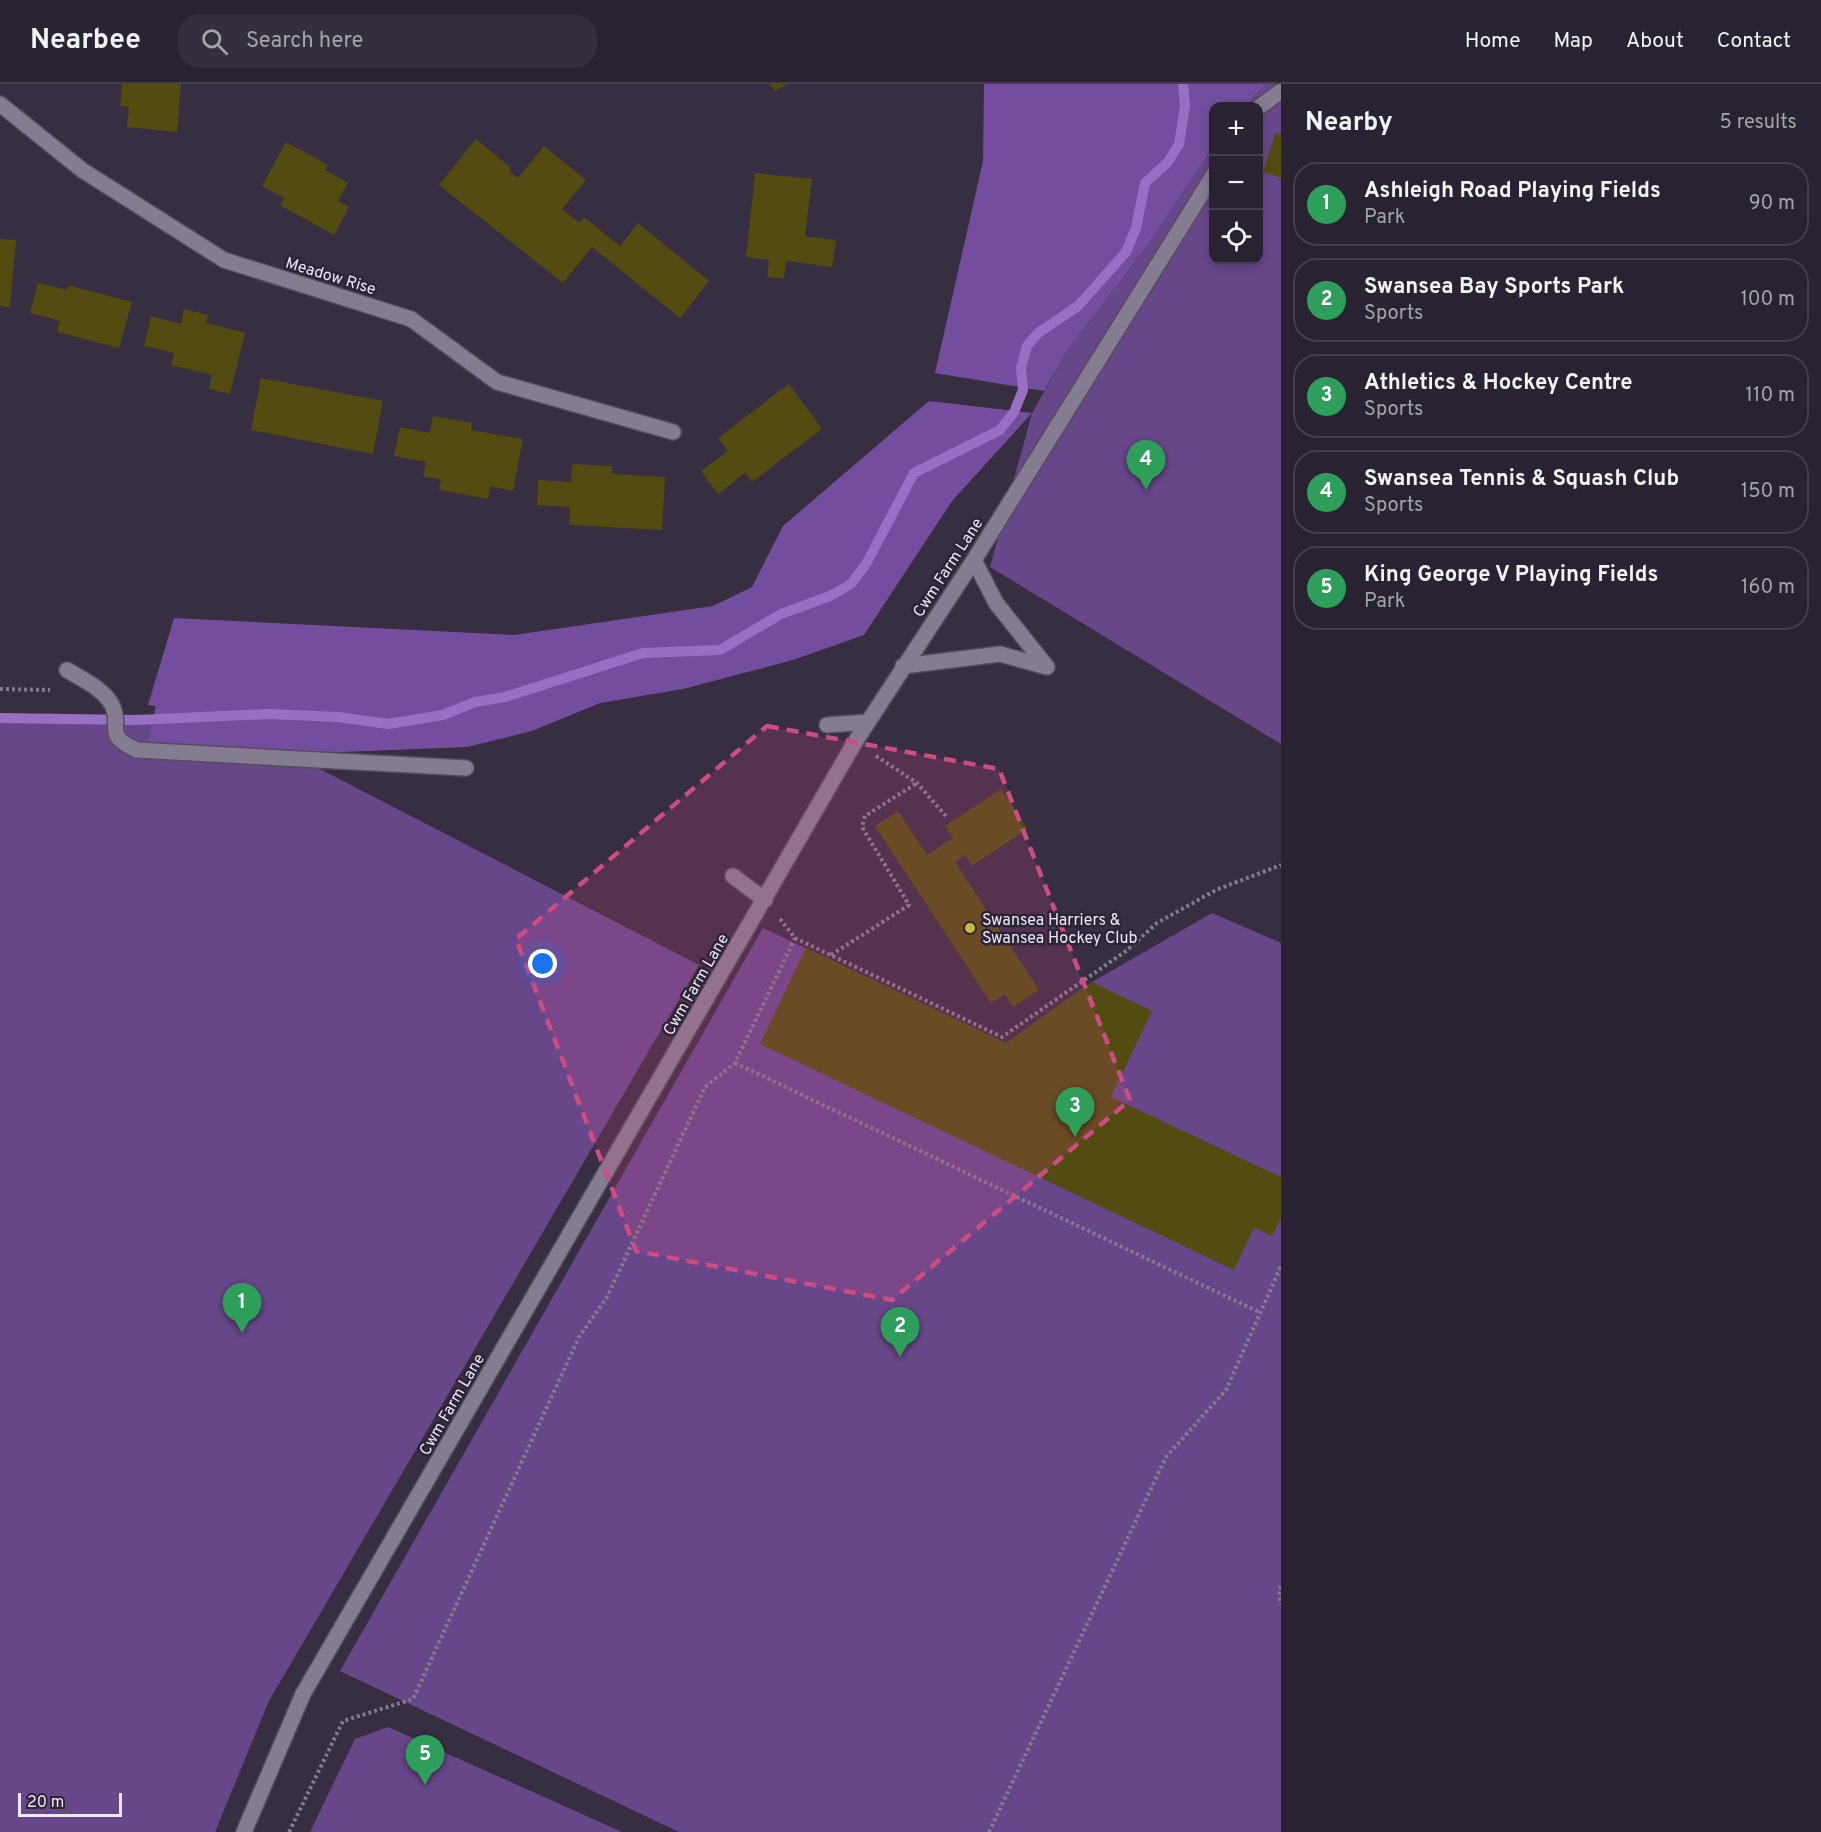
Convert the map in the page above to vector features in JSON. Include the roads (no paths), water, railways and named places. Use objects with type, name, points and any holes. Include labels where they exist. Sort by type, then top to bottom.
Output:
[{"type":"street","points":[[1263,104],[1281,91]]},
{"type":"street","name":"Meadow Rise","points":[[0,104],[82,170],[224,260],[411,319],[497,382],[673,432]]},
{"type":"street","name":"Cwm Farm Lane","points":[[244,1832],[303,1694],[855,742],[974,560],[1209,182]]},
{"type":"street","points":[[903,666],[1000,654],[1047,667],[996,603],[974,560]]},
{"type":"street","points":[[67,670],[102,692],[113,706],[114,732],[123,744],[137,750],[466,768]]},
{"type":"street","points":[[827,725],[868,722]]},
{"type":"street","points":[[733,876],[765,900]]},
{"type":"waterway","points":[[0,718],[136,720],[269,714],[338,717],[388,724],[443,715],[475,702],[505,697],[643,653],[720,650],[781,614],[830,596],[851,584],[866,564],[914,473],[1000,430],[1014,412],[1023,390],[1021,368],[1027,346],[1038,333],[1078,306],[1126,252],[1136,228],[1145,183],[1168,162],[1179,144],[1185,106],[1183,84]]},
{"type":"place","name":"Swansea Tennis & Squash Club","points":[[1146,490]]},
{"type":"place","name":"Swansea Harriers & Swansea Hockey Club","points":[[970,928]]},
{"type":"place","name":"Athletics & Hockey Centre","points":[[1075,1137]]},
{"type":"place","name":"Ashleigh Road Playing Fields","points":[[242,1333]]},
{"type":"place","name":"Swansea Bay Sports Park","points":[[900,1357]]},
{"type":"place","name":"King George V Playing Fields","points":[[425,1785]]}]
